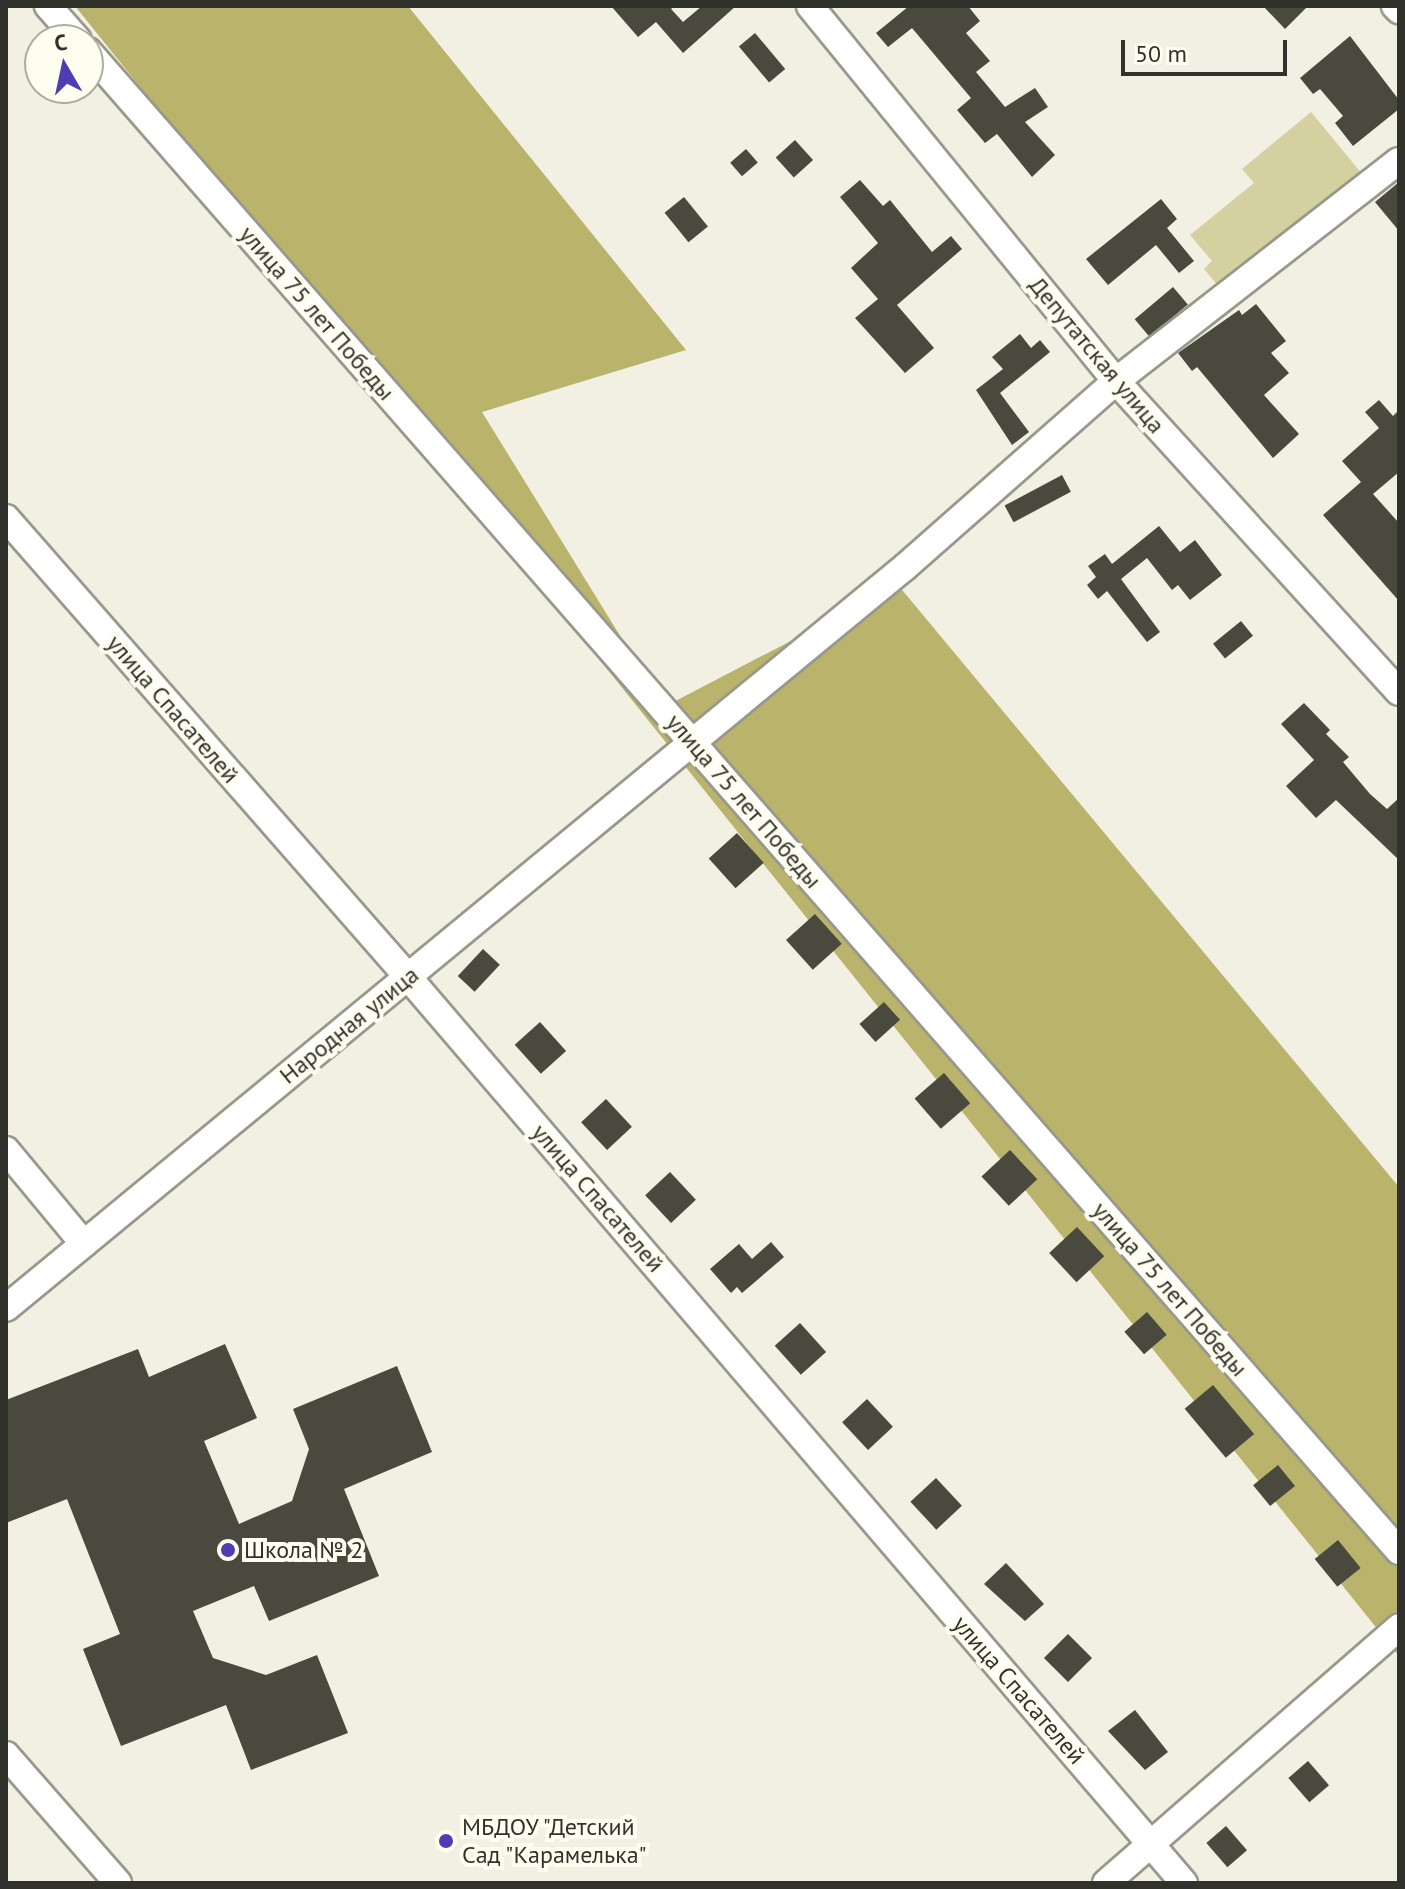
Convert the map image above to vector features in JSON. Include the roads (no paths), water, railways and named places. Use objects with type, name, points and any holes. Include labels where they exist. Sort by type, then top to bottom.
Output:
[{"type":"street","points":[[48,6],[64,24]]},
{"type":"street","name":"Депутатская улица","points":[[810,6],[1116,381],[1399,692]]},
{"type":"street","name":"улица 75 лет Победы","points":[[104,69],[1399,1551]]},
{"type":"street","name":"Народная улица","points":[[6,1308],[905,567],[1116,381],[1399,161]]},
{"type":"street","name":"улица Спасателей","points":[[6,518],[408,977],[1184,1883]]},
{"type":"street","points":[[6,1150],[84,1244]]},
{"type":"street","points":[[1106,1883],[1399,1627]]},
{"type":"street","points":[[6,1755],[118,1883]]},
{"type":"place","name":"Школа № 2","points":[[228,1550]]},
{"type":"place","name":"МБДОУ \"Детский Сад \"Карамелька\"","points":[[446,1841]]}]
